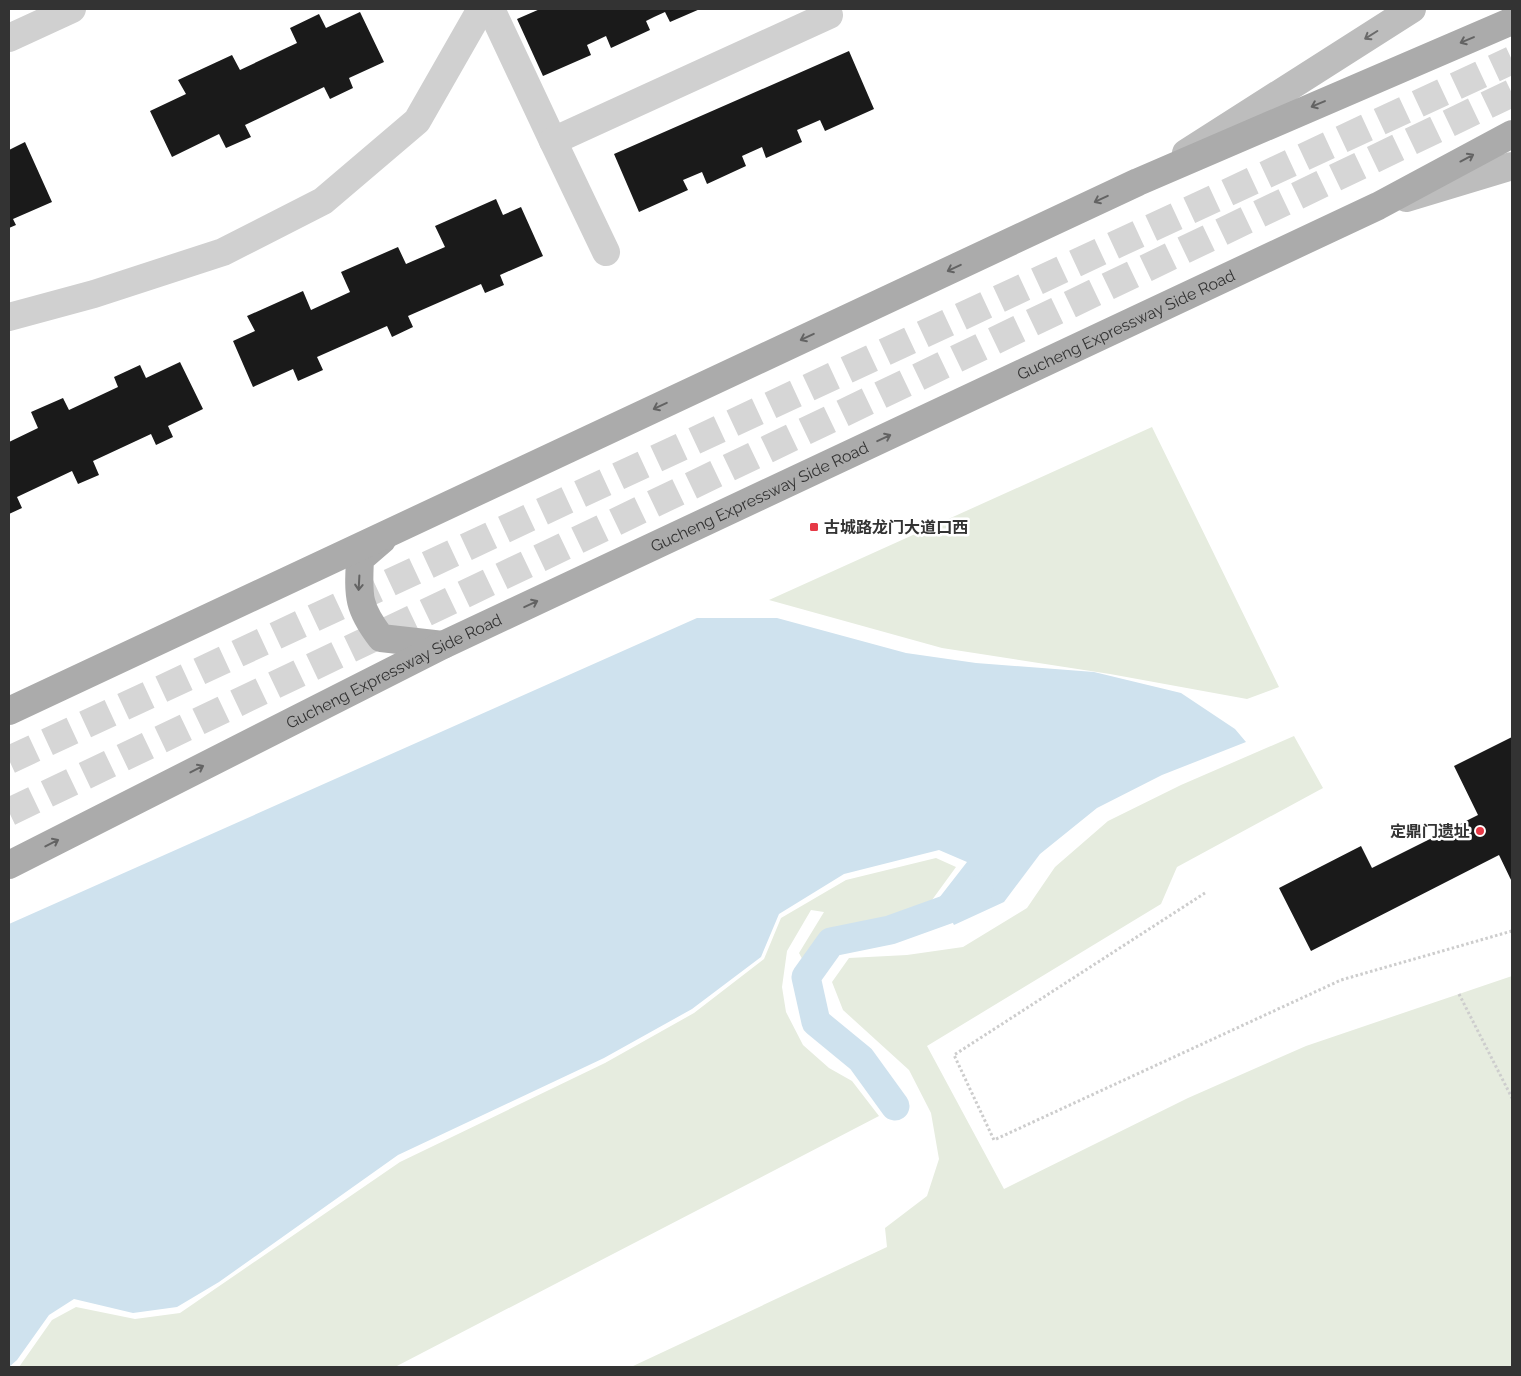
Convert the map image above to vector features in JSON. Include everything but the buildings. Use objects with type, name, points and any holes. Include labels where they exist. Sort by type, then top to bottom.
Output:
[{"type":"main road","points":[[1145,178],[1412,9]]},
{"type":"main road","points":[[9,711],[1145,178],[1512,21]]},
{"type":"main road","name":"Gucheng Expressway Side Road","points":[[9,864],[443,645],[1378,206],[1512,134]]},
{"type":"main road","points":[[1378,206],[1512,166]]},
{"type":"main road","points":[[392,531],[360,559],[358,593],[365,617],[381,638],[443,645]]},
{"type":"main road","points":[[9,696],[54,689]]},
{"type":"street","points":[[9,38],[72,9]]},
{"type":"street","points":[[9,317],[94,294],[223,252],[323,201],[417,121],[481,9]]},
{"type":"street","points":[[491,9],[606,252]]},
{"type":"street","points":[[553,141],[829,15],[826,9]]},
{"type":"path","points":[[1205,893],[954,1055],[994,1140],[1340,980],[1512,932]]},
{"type":"path","points":[[1458,994],[1512,1098]]},
{"type":"shaded area","points":[[1152,427],[1279,687],[1247,699],[1110,674],[942,648],[769,600]]},
{"type":"shaded area","points":[[1294,736],[1323,788],[1177,867],[1161,904],[927,1046],[1004,1189],[1188,1098],[1306,1046],[1512,976],[1512,1367],[631,1367],[887,1247],[885,1228],[927,1196],[939,1159],[931,1113],[909,1070],[843,1010],[832,982],[849,958],[907,955],[963,947],[1027,908],[1055,867],[1108,821],[1181,785]]},
{"type":"shaded area","points":[[936,858],[956,867],[932,900],[888,921],[831,933],[806,966],[799,953],[824,912],[811,910],[787,951],[782,987],[786,1012],[803,1045],[829,1068],[852,1081],[879,1116],[395,1367],[19,1367],[52,1320],[76,1307],[135,1319],[180,1313],[400,1162],[605,1063],[694,1013],[764,959],[781,918],[846,880]]},
{"type":"water","points":[[697,618],[777,618],[906,653],[976,663],[1094,672],[1181,693],[1235,729],[1246,742],[1162,775],[1097,808],[1040,854],[1004,902],[954,925],[939,898],[967,862],[939,850],[844,874],[779,914],[761,957],[692,1009],[604,1058],[398,1155],[219,1282],[177,1307],[133,1313],[74,1299],[49,1315],[17,1360],[9,1367],[9,924]]},
{"type":"waterway","points":[[895,1106],[861,1059],[816,1022],[806,977],[831,942],[890,930],[965,903],[979,890]]},
{"type":"tunnel","points":[[9,760],[1512,60]]},
{"type":"tunnel","points":[[9,812],[1512,93]]},
{"type":"place","name":"古城路龙门大道口西","points":[[814,527]]},
{"type":"place","name":"定鼎门遗址","points":[[1480,831]]}]
